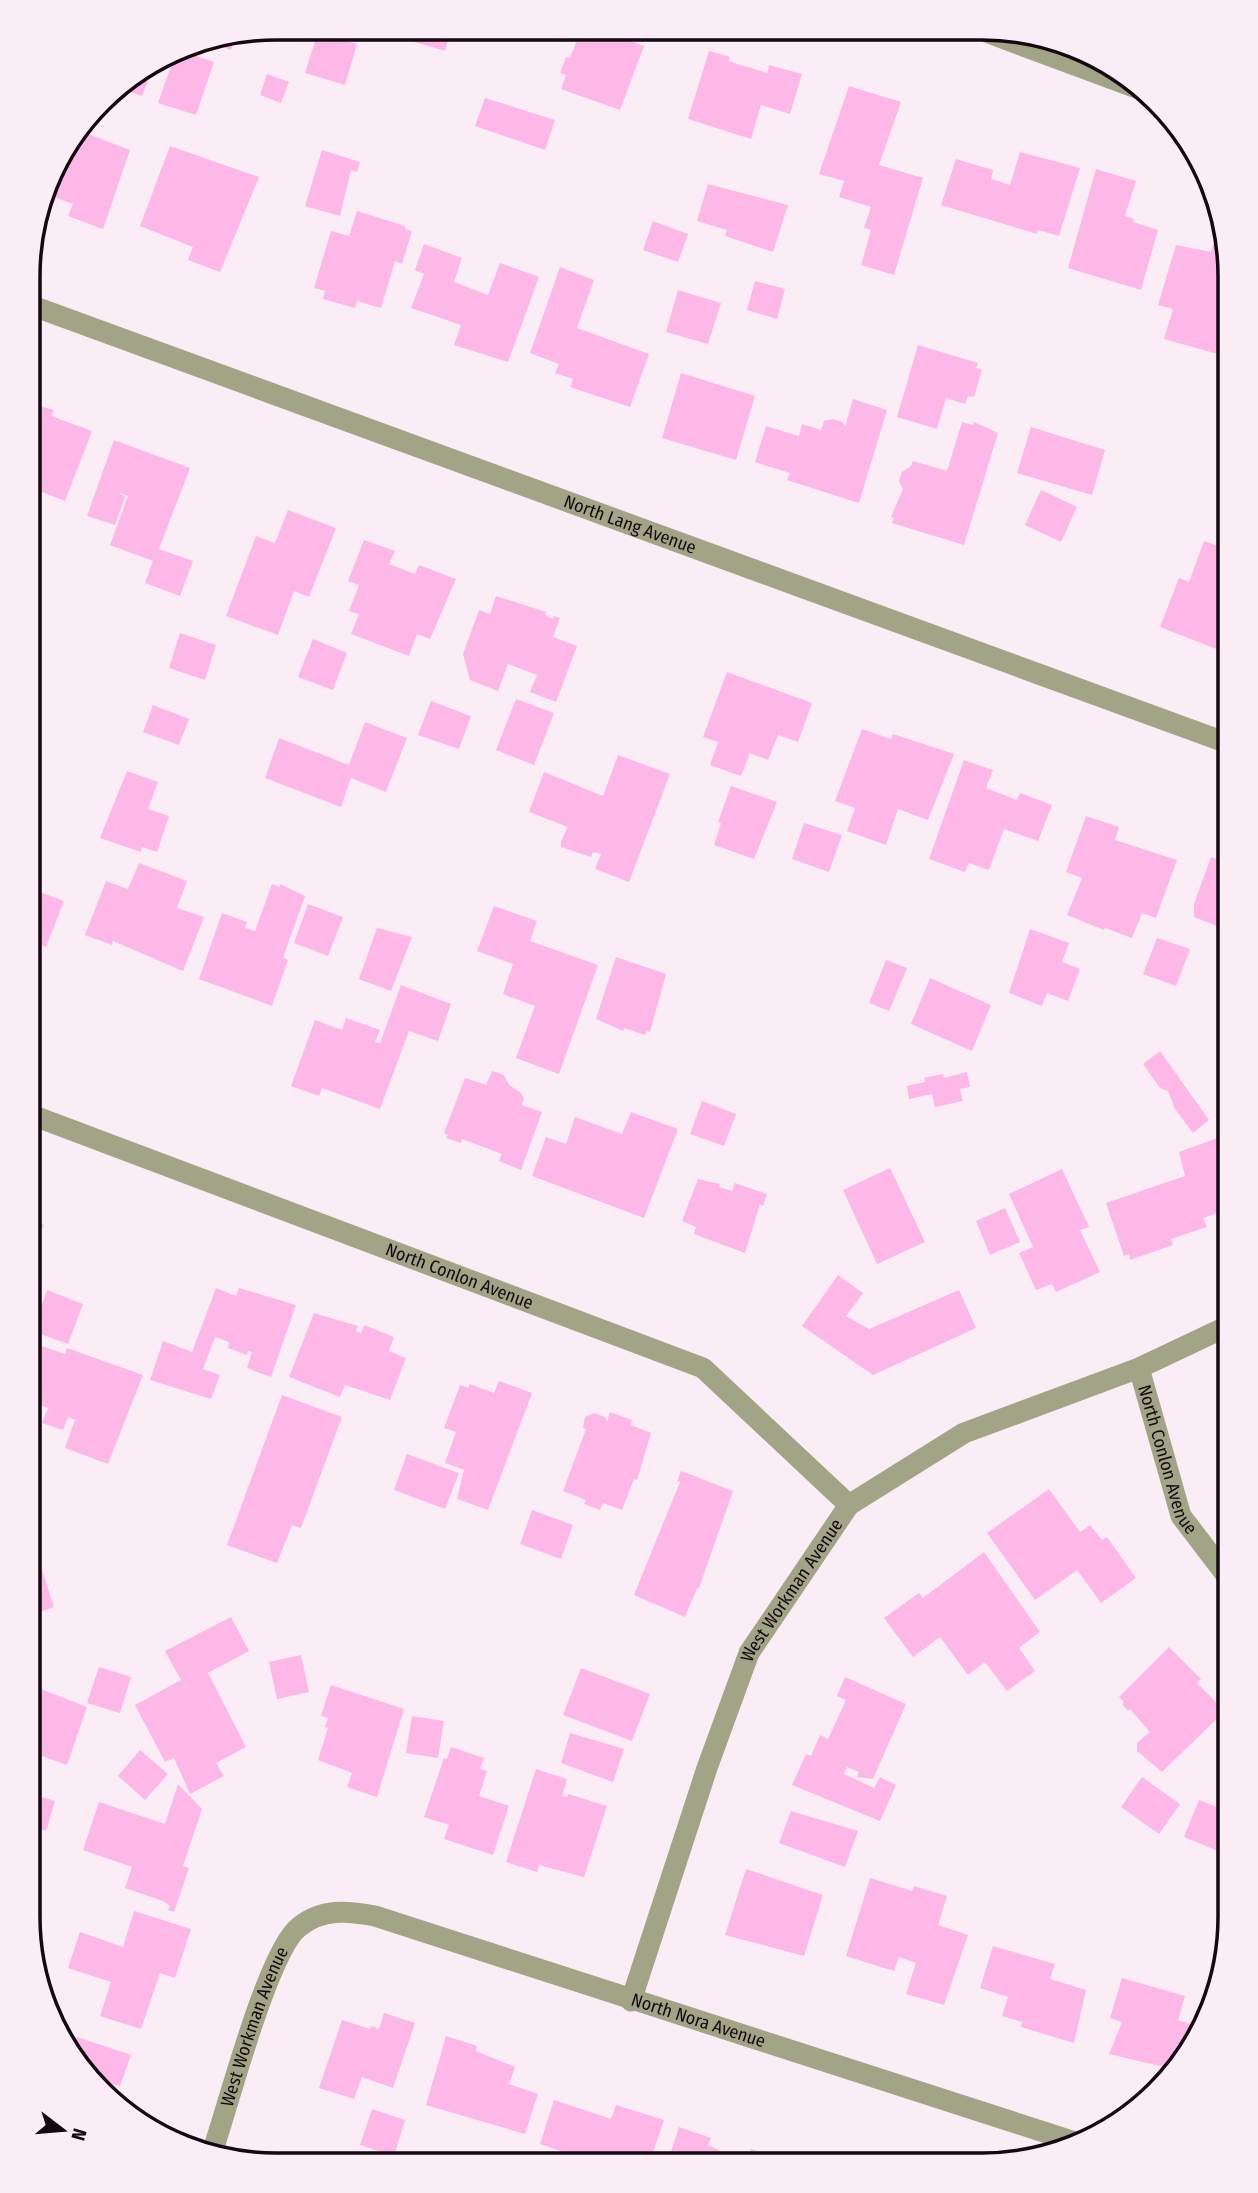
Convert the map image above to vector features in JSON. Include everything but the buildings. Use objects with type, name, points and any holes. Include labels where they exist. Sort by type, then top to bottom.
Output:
[{"type":"street","points":[[1013,42],[1109,78]]},
{"type":"street","name":"North Lang Avenue","points":[[40,309],[1218,740]]},
{"type":"street","name":"North Conlon Avenue","points":[[40,1118],[703,1368],[849,1505]]},
{"type":"street","name":"West Workman Avenue","points":[[631,2001],[707,1768],[749,1653],[849,1505],[964,1433],[1139,1368],[1217,1331]]},
{"type":"street","name":"North Conlon Avenue","points":[[1139,1368],[1181,1516],[1217,1563]]},
{"type":"street","name":"North Nora Avenue","points":[[316,1917],[335,1911],[375,1916],[631,2001],[1063,2138]]},
{"type":"street","name":"West Workman Avenue","points":[[215,2145],[284,1942],[299,1926],[316,1917]]}]
